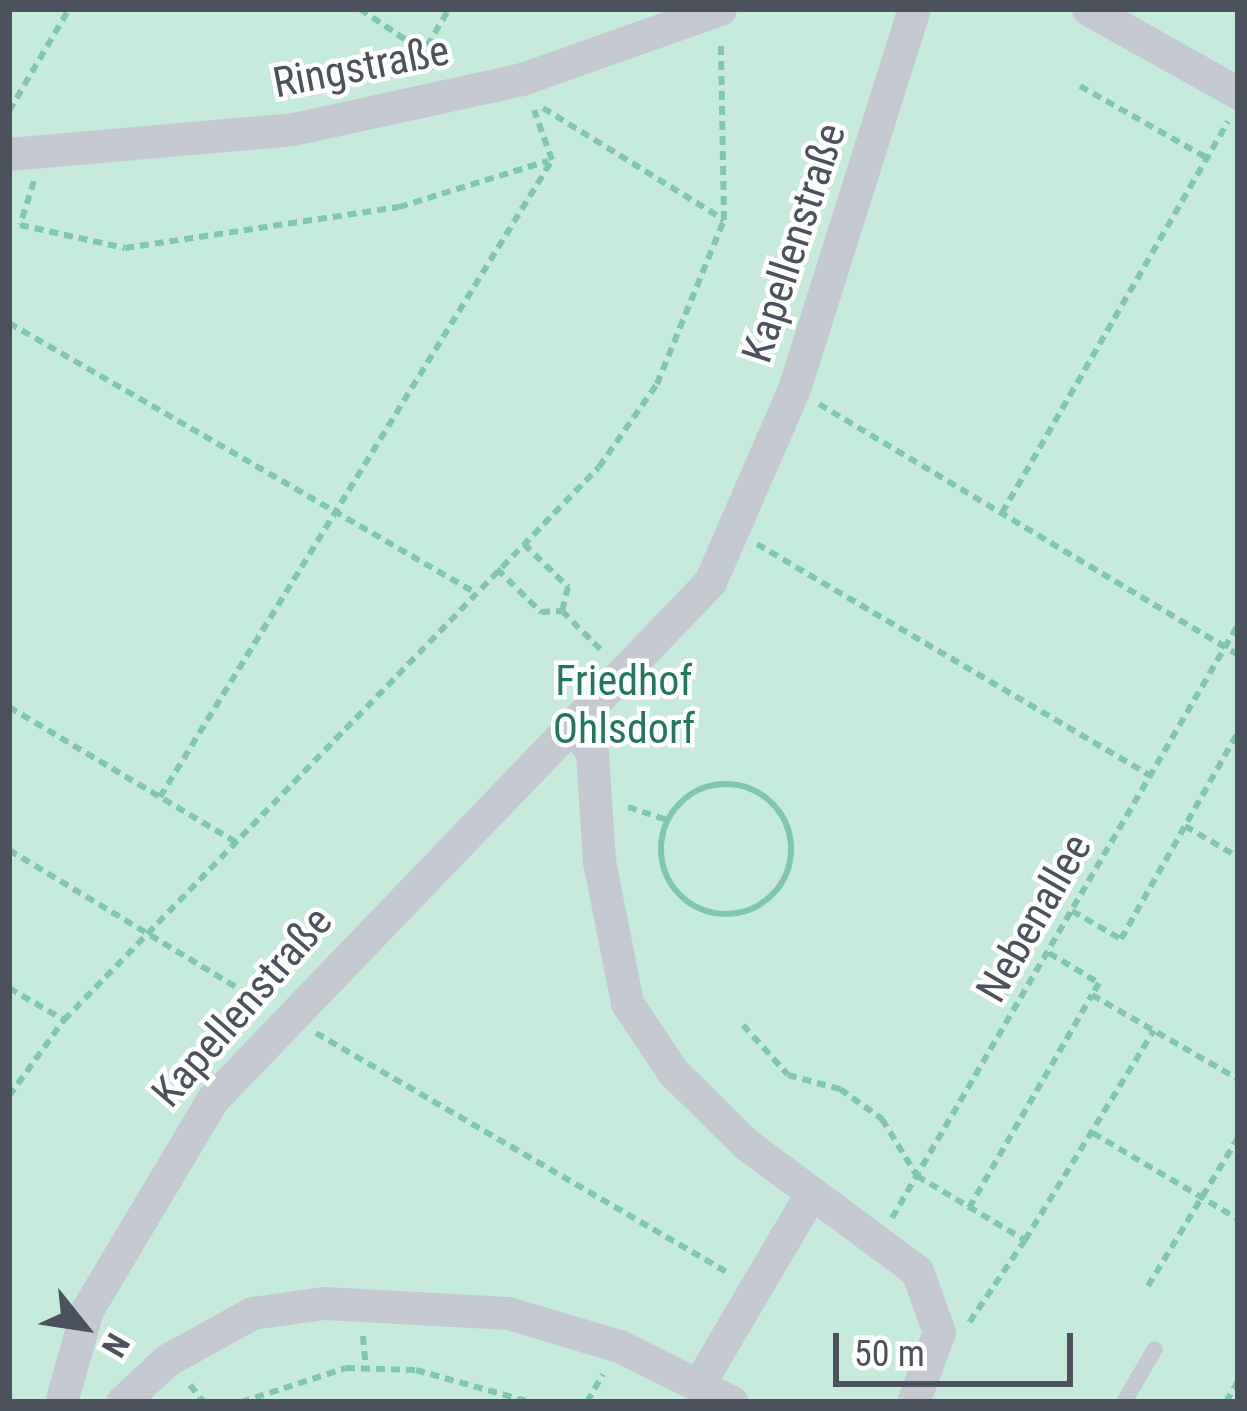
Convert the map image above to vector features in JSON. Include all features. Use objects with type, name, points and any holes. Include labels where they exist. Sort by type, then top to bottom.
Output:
[{"type":"street","name":"Ringstraße","points":[[26,155],[293,130],[465,93],[719,9]]},
{"type":"street","name":"Kapellenstraße","points":[[62,1402],[87,1310],[145,1197],[285,1015],[628,677],[738,533],[794,389],[914,9]]},
{"type":"street","points":[[1088,9],[1238,96]]},
{"type":"street","points":[[575,728],[597,794],[598,861],[627,1003],[673,1072],[810,1195],[880,1240],[917,1271],[938,1332],[913,1402]]},
{"type":"street","points":[[700,1382],[810,1195]]},
{"type":"street","points":[[122,1402],[167,1360],[252,1313],[324,1303],[508,1313],[700,1382],[732,1402]]},
{"type":"lane","points":[[1124,1402],[1155,1349]]},
{"type":"path","points":[[9,111],[69,9]]},
{"type":"path","points":[[359,9],[427,46],[465,93]]},
{"type":"path","points":[[427,46],[449,9]]},
{"type":"path","points":[[9,1096],[64,1020],[598,467],[657,383],[724,220],[719,9]]},
{"type":"path","points":[[1080,86],[1211,160]]},
{"type":"path","points":[[9,92],[18,96]]},
{"type":"path","points":[[1002,513],[1211,160],[1238,96]]},
{"type":"path","points":[[552,160],[530,99],[724,220]]},
{"type":"path","points":[[26,155],[20,225],[124,248],[399,207],[552,160]]},
{"type":"path","points":[[160,797],[552,160]]},
{"type":"path","points":[[9,323],[473,592]]},
{"type":"path","points":[[794,389],[1238,655]]},
{"type":"path","points":[[738,533],[1150,776]]},
{"type":"path","points":[[524,544],[568,586],[562,610]]},
{"type":"path","points":[[497,569],[541,612],[562,610]]},
{"type":"path","points":[[562,610],[628,677]]},
{"type":"path","name":"Nebenallee","points":[[880,1240],[1238,625]]},
{"type":"path","points":[[9,707],[237,843]]},
{"type":"path","points":[[1072,911],[1121,939],[1238,732]]},
{"type":"path","points":[[715,784],[755,790],[791,838],[784,878],[752,909],[687,902],[662,865],[667,820],[715,784]]},
{"type":"path","points":[[597,794],[667,820]]},
{"type":"path","points":[[1185,826],[1238,857]]},
{"type":"path","points":[[9,850],[756,1289]]},
{"type":"path","points":[[969,1208],[1100,982],[1049,953]]},
{"type":"path","points":[[9,988],[64,1020]]},
{"type":"path","points":[[1092,995],[1238,1079]]},
{"type":"path","points":[[743,1025],[788,1075],[840,1089],[882,1119],[916,1176],[1025,1240]]},
{"type":"path","points":[[938,1332],[976,1324],[1154,1030]]},
{"type":"path","points":[[1093,1133],[1238,1220]]},
{"type":"path","points":[[1148,1286],[1238,1138]]},
{"type":"path","points":[[241,1402],[346,1368],[416,1370],[530,1402]]},
{"type":"path","points":[[1226,1402],[1238,1381]]},
{"type":"green space","name":"Friedhof Ohlsdorf","points":[[9,9],[1238,9],[1238,1402],[9,1402]]}]
